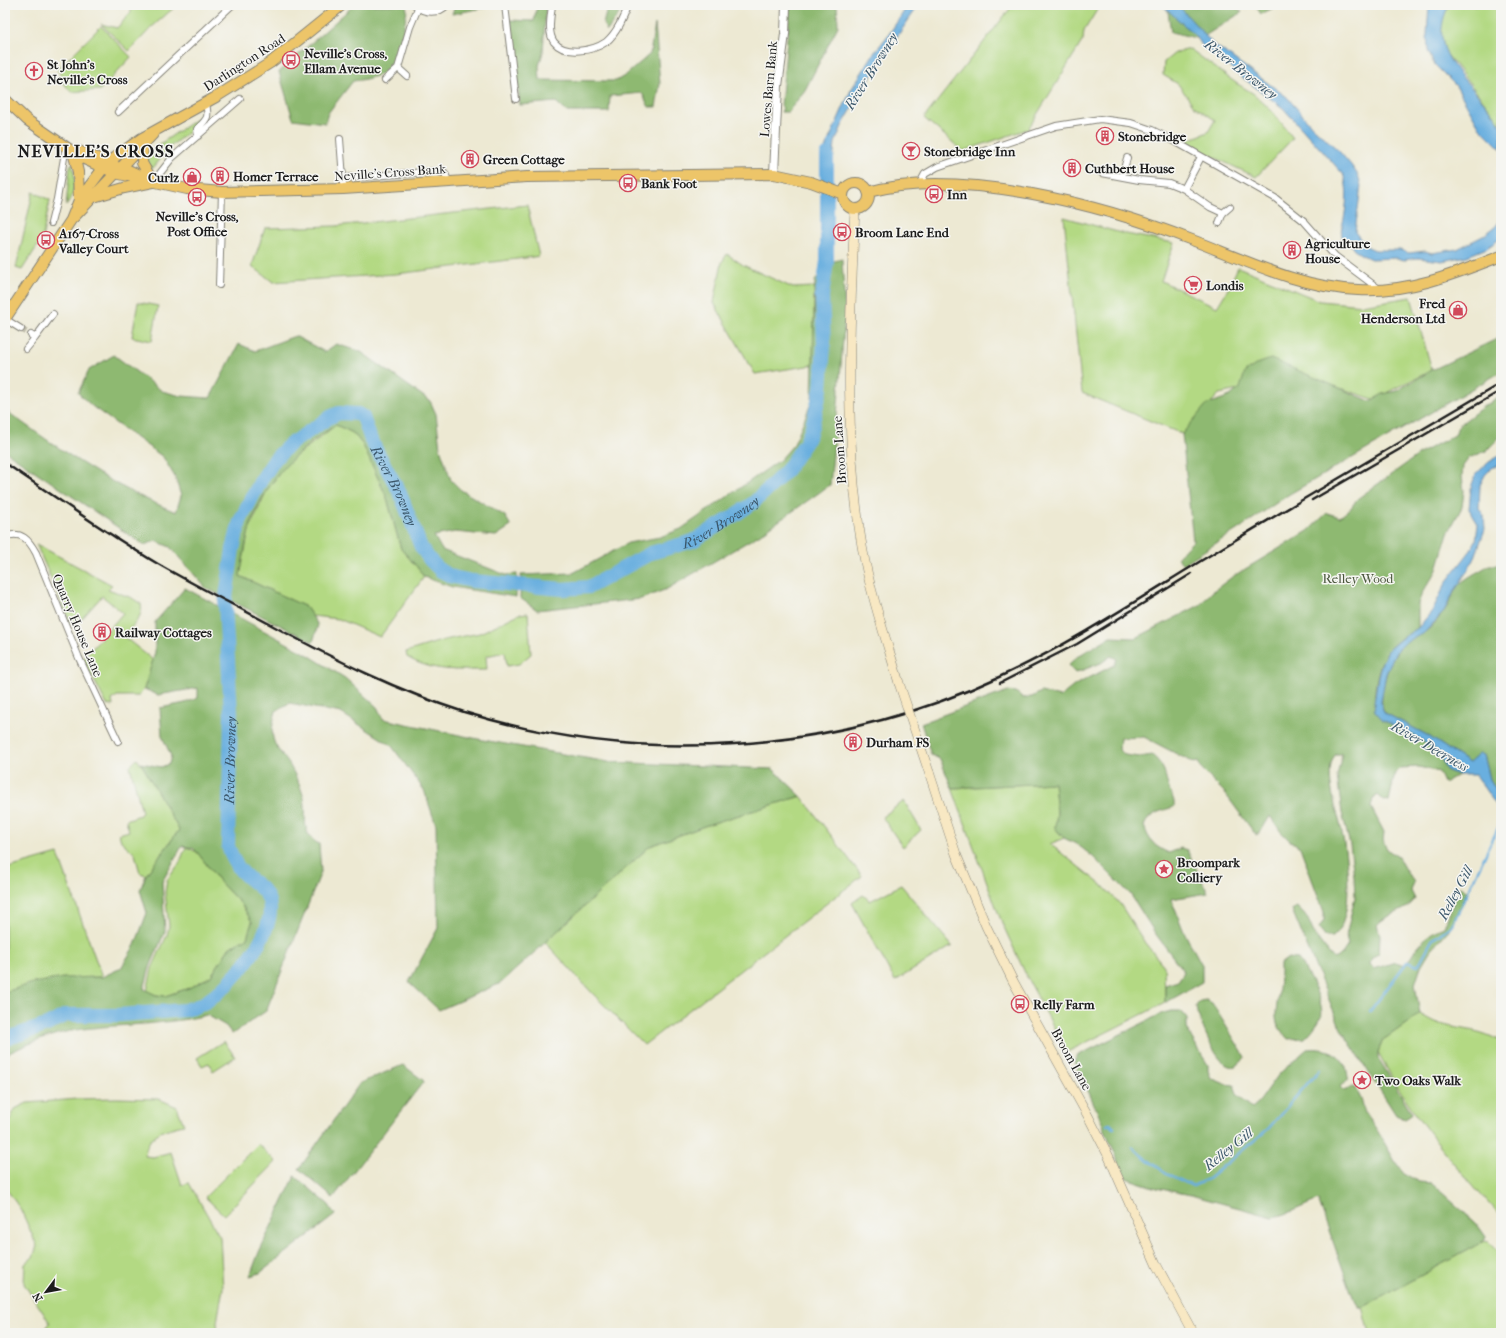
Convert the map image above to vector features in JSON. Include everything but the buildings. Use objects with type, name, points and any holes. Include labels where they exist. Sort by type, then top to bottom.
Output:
[{"type":"main road","name":"Darlington Road","points":[[79,200],[105,166],[142,138],[154,133],[206,103],[277,59],[342,5]]},
{"type":"main road","name":"Neville's Cross Bank","points":[[5,99],[27,120],[69,148],[85,152],[105,166],[153,182],[187,189],[222,192],[343,189],[527,177],[774,174],[811,182],[843,194]]},
{"type":"main road","name":"Darlington Road","points":[[71,220],[143,147],[154,133]]},
{"type":"main road","points":[[95,197],[124,188],[153,182],[142,164],[143,147]]},
{"type":"main road","points":[[5,319],[71,220],[79,200],[78,172],[69,148]]},
{"type":"main road","points":[[857,183],[864,186],[868,192],[866,204],[855,209],[847,205],[843,198],[843,194],[849,184],[857,183]]},
{"type":"main road","points":[[868,192],[898,186],[919,184],[985,188],[1062,200],[1142,221],[1296,279],[1343,289],[1380,290],[1414,285],[1435,280],[1501,256]]},
{"type":"main road","name":"Broom Lane","points":[[855,209],[849,392],[850,438],[853,478],[862,547],[881,624],[956,854],[986,926],[1013,981],[1087,1114],[1108,1155],[1157,1266],[1193,1333]]},
{"type":"street","points":[[118,112],[232,5]]},
{"type":"street","points":[[385,80],[398,68],[417,7],[428,12],[436,12],[444,9],[448,5]]},
{"type":"street","points":[[505,5],[516,99]]},
{"type":"street","points":[[552,5],[550,31],[554,42],[563,48],[573,50],[586,50],[605,42],[613,35],[623,19],[628,5]]},
{"type":"street","name":"Lowes Barn Bank","points":[[774,174],[778,86],[785,34],[786,5]]},
{"type":"street","points":[[398,68],[407,76]]},
{"type":"street","points":[[153,182],[172,158],[240,99]]},
{"type":"street","points":[[198,136],[197,129],[207,120],[208,115],[206,103]]},
{"type":"street","points":[[919,184],[925,174],[937,167],[1056,126],[1083,120],[1100,119],[1132,123],[1152,130],[1291,209],[1304,221],[1335,256],[1380,290]]},
{"type":"street","points":[[340,139],[343,189]]},
{"type":"street","points":[[50,223],[69,148]]},
{"type":"street","points":[[1184,189],[1201,157]]},
{"type":"street","points":[[1122,176],[1127,158]]},
{"type":"street","points":[[343,178],[440,171],[444,172],[449,182]]},
{"type":"street","points":[[1102,173],[1139,180],[1169,183],[1184,189],[1223,213]]},
{"type":"street","points":[[219,285],[222,192]]},
{"type":"street","points":[[1219,223],[1223,213],[1230,207]]},
{"type":"street","points":[[26,349],[33,337],[53,314]]},
{"type":"street","points":[[5,319],[21,329]]},
{"type":"street","name":"Quarry House Lane","points":[[5,537],[16,534],[23,536],[29,541],[36,553],[79,658],[118,741]]},
{"type":"green space","points":[[128,5],[177,5],[152,27],[129,51],[101,24],[117,28],[131,12],[131,7]]},
{"type":"green space","points":[[354,5],[406,5],[407,10],[402,38],[395,59],[390,67],[381,74],[353,81],[328,113],[325,123],[293,119],[279,72]]},
{"type":"green space","points":[[455,5],[498,5],[452,14]]},
{"type":"green space","points":[[537,5],[546,5],[543,52],[539,66],[540,80],[616,81],[626,75],[650,54],[655,24],[660,84],[656,107],[649,107],[642,93],[610,96],[609,112],[567,112],[556,102],[520,105],[510,20],[534,21]]},
{"type":"green space","points":[[608,5],[622,5],[619,14],[607,31],[603,24]]},
{"type":"green space","points":[[790,5],[837,5],[838,26],[805,90],[788,112],[781,112],[783,108],[781,106]]},
{"type":"green space","points":[[1013,5],[1100,5],[1084,31],[1083,40],[1028,129],[963,151],[924,118]]},
{"type":"green space","points":[[1167,5],[1233,5],[1242,12],[1200,39],[1171,32]]},
{"type":"green space","points":[[1255,5],[1279,5],[1261,14]]},
{"type":"green space","points":[[1449,5],[1501,5],[1501,126],[1493,113],[1445,52],[1441,34],[1443,17]]},
{"type":"green space","points":[[101,26],[131,57],[100,90],[71,92],[61,80],[60,73],[57,70]]},
{"type":"green space","points":[[1190,49],[1236,83],[1254,94],[1273,112],[1293,138],[1256,177],[1205,153],[1186,141],[1208,132],[1215,120],[1194,106],[1178,84],[1163,75],[1164,62],[1175,53]]},
{"type":"green space","points":[[204,115],[205,118],[171,146],[154,167],[150,168],[147,159],[150,151]]},
{"type":"green space","points":[[72,163],[74,186],[72,196],[66,206],[70,166]]},
{"type":"green space","points":[[33,192],[50,200],[42,239],[22,270],[16,268]]},
{"type":"green space","points":[[527,205],[539,256],[396,274],[273,282],[252,266],[265,228],[336,226]]},
{"type":"green space","points":[[1064,217],[1121,233],[1174,243],[1161,281],[1217,307],[1228,289],[1238,267],[1320,301],[1362,305],[1411,297],[1432,370],[1390,391],[1379,401],[1304,376],[1219,394],[1182,434],[1082,393]]},
{"type":"green space","points":[[727,254],[743,265],[793,288],[814,287],[813,365],[755,374],[714,303],[722,262]]},
{"type":"green space","points":[[842,259],[845,313],[830,485],[759,535],[667,589],[641,599],[537,610],[520,598],[521,575],[573,573],[628,543],[660,537],[681,529],[780,460],[794,444],[812,401],[815,281],[831,262]]},
{"type":"green space","points":[[138,302],[158,306],[152,341],[132,337]]},
{"type":"green space","points":[[295,336],[325,352],[336,344],[361,352],[430,401],[436,414],[440,448],[451,480],[461,490],[505,516],[511,526],[496,536],[455,532],[434,536],[442,550],[506,575],[517,574],[516,597],[452,587],[424,577],[401,549],[387,498],[363,445],[353,433],[336,425],[308,445],[283,469],[272,483],[255,514],[248,536],[240,576],[306,607],[318,625],[313,642],[206,588],[170,547],[156,541],[144,545],[5,451],[5,410],[88,467],[131,491],[176,512],[181,496],[175,477],[163,457],[93,407],[78,393],[89,370],[114,355],[162,391],[181,396],[210,398],[239,344],[255,351]]},
{"type":"green space","points":[[1501,337],[1501,372],[1288,495],[1237,530],[1183,564],[1177,558],[1193,541],[1182,434],[1206,405],[1230,396],[1240,388],[1245,372],[1257,364],[1271,359],[1370,401],[1383,394],[1396,391],[1432,370]]},
{"type":"green space","name":"Relley Wood","points":[[1501,397],[1501,436],[1486,451],[1469,458],[1463,466],[1462,477],[1464,491],[1462,507],[1448,533],[1436,572],[1422,593],[1418,604],[1418,628],[1400,639],[1390,648],[1382,662],[1375,687],[1375,711],[1392,725],[1415,736],[1439,752],[1446,770],[1458,775],[1444,783],[1439,772],[1419,767],[1400,768],[1395,773],[1389,801],[1383,800],[1378,795],[1373,799],[1371,807],[1384,832],[1383,842],[1388,850],[1398,857],[1414,882],[1411,891],[1415,899],[1407,907],[1381,921],[1377,925],[1380,935],[1379,953],[1372,958],[1370,964],[1374,969],[1395,962],[1406,965],[1426,937],[1444,927],[1460,886],[1467,891],[1453,925],[1430,951],[1421,966],[1415,984],[1420,1014],[1383,1040],[1378,1052],[1378,1058],[1412,1113],[1405,1119],[1396,1115],[1341,1029],[1292,910],[1296,907],[1303,912],[1316,937],[1334,959],[1342,954],[1348,945],[1346,936],[1355,897],[1350,845],[1342,813],[1337,776],[1342,754],[1336,754],[1332,761],[1330,780],[1346,854],[1348,886],[1347,901],[1345,916],[1340,928],[1333,937],[1326,937],[1319,928],[1324,920],[1324,912],[1300,847],[1289,840],[1281,832],[1270,816],[1260,833],[1256,835],[1224,792],[1202,770],[1198,762],[1194,763],[1144,737],[1120,738],[1119,749],[1125,755],[1140,757],[1152,755],[1157,759],[1164,771],[1173,799],[1174,807],[1152,815],[1146,822],[1144,826],[1150,840],[1156,846],[1169,853],[1181,848],[1187,850],[1208,893],[1171,899],[1184,932],[1202,965],[1202,982],[1165,1003],[1165,985],[1178,981],[1184,972],[1155,933],[1131,895],[1092,856],[1078,845],[1064,838],[1055,828],[1057,813],[1054,783],[952,788],[940,759],[931,755],[921,723],[1008,691],[1016,692],[1023,698],[1032,697],[1041,692],[1060,697],[1075,685],[1114,665],[1117,659],[1111,656],[1101,663],[1075,673],[1068,665],[1078,656],[1110,637],[1136,638],[1200,605],[1212,592],[1232,577],[1308,531],[1327,513],[1340,517],[1351,508],[1357,499],[1424,451],[1455,435],[1458,426],[1484,406]]},
{"type":"green space","points":[[336,425],[353,433],[363,445],[387,498],[401,549],[424,577],[380,637],[339,619],[312,616],[306,607],[240,576],[249,530],[267,490],[287,463]]},
{"type":"green space","points":[[36,544],[112,585],[108,589],[132,598],[141,604],[141,614],[139,618],[123,636],[153,660],[144,689],[139,696],[117,696],[112,700],[113,706],[107,705],[83,659],[123,613],[102,596],[78,623],[70,622]]},
{"type":"green space","points":[[1489,565],[1501,565],[1501,797],[1490,779],[1484,755],[1469,763],[1427,735],[1385,713],[1382,707],[1385,678],[1397,651],[1406,642],[1425,632],[1432,626],[1444,611],[1460,584]]},
{"type":"green space","points":[[185,588],[305,653],[345,678],[377,707],[383,719],[483,740],[608,762],[773,769],[801,796],[710,824],[650,846],[501,983],[439,1010],[409,982],[438,928],[436,825],[424,790],[391,745],[341,713],[289,703],[276,711],[272,732],[273,740],[276,747],[296,776],[301,789],[304,798],[307,830],[313,840],[319,844],[321,872],[266,1011],[232,1034],[226,1026],[207,1015],[161,1023],[73,1030],[43,1039],[5,1055],[5,992],[33,983],[64,978],[102,977],[121,968],[135,945],[147,913],[140,890],[146,875],[179,830],[141,763],[161,767],[169,764],[171,756],[162,736],[160,708],[185,703],[198,698],[198,688],[158,695],[144,689],[155,653],[155,622]],"holes":[[[182,846],[193,848],[219,881],[242,905],[252,922],[247,938],[230,947],[211,976],[189,988],[165,996],[156,995],[144,989],[150,967],[165,931],[162,882]]]},
{"type":"green space","points":[[528,613],[531,654],[519,664],[507,666],[505,652],[486,656],[487,670],[456,670],[436,668],[416,662],[407,657],[406,652],[444,640],[480,633],[519,614]]},
{"type":"green space","points":[[137,759],[148,774],[179,830],[146,875],[140,873],[135,854],[121,841],[119,834],[129,831],[126,820],[140,815],[142,812],[130,766]]},
{"type":"green space","points":[[1054,783],[1057,813],[1055,828],[1064,838],[1050,844],[1104,887],[1120,904],[1145,943],[1164,966],[1165,1003],[1067,1052],[1027,977],[1002,923],[952,788]]},
{"type":"green space","points":[[801,796],[862,876],[644,1045],[594,995],[545,942],[650,846],[710,824]]},
{"type":"green space","points":[[904,801],[921,830],[903,847],[882,817]]},
{"type":"green space","points":[[186,847],[197,852],[219,881],[242,905],[252,922],[247,938],[230,947],[211,976],[189,988],[165,996],[156,995],[147,991],[152,968],[167,935],[169,926],[165,892],[167,880],[179,864]]},
{"type":"green space","points":[[58,854],[102,977],[53,981],[30,985],[5,992],[5,869]]},
{"type":"green space","points":[[901,885],[952,946],[895,981],[852,903],[863,895],[870,901]]},
{"type":"green space","points":[[1288,958],[1298,959],[1306,971],[1321,1004],[1321,1017],[1318,1023],[1305,1038],[1288,1039],[1282,1032],[1277,1021],[1276,1010],[1280,964]]},
{"type":"green space","points":[[1206,1000],[1212,1003],[1245,1057],[1237,1065],[1230,1066],[1222,1062],[1210,1042],[1197,1013],[1196,1006],[1200,1001]]},
{"type":"green space","points":[[1181,1011],[1187,1018],[1187,1028],[1208,1065],[1208,1071],[1211,1078],[1225,1084],[1234,1085],[1238,1096],[1252,1108],[1259,1102],[1279,1074],[1307,1049],[1322,1049],[1335,1054],[1344,1063],[1347,1070],[1348,1078],[1341,1087],[1345,1091],[1352,1087],[1356,1088],[1361,1098],[1365,1113],[1377,1130],[1396,1163],[1405,1174],[1419,1182],[1431,1183],[1476,1223],[1486,1237],[1484,1241],[1362,1308],[1359,1308],[1353,1297],[1318,1200],[1283,1215],[1273,1217],[1191,1195],[1156,1188],[1126,1178],[1074,1062],[1077,1056],[1163,1013]]},
{"type":"green space","points":[[1420,1014],[1437,1023],[1479,1032],[1501,1042],[1501,1217],[1434,1139],[1404,1097],[1378,1052],[1383,1040]]},
{"type":"green space","points":[[224,1041],[235,1057],[213,1071],[209,1063],[202,1066],[197,1058]]},
{"type":"green space","points":[[403,1065],[424,1081],[333,1198],[299,1169],[360,1083]]},
{"type":"green space","points":[[116,1098],[159,1099],[177,1107],[184,1125],[170,1128],[158,1133],[149,1142],[146,1148],[145,1156],[153,1157],[171,1152],[182,1185],[189,1183],[220,1237],[223,1288],[217,1322],[218,1333],[49,1333],[46,1328],[50,1323],[24,1284],[25,1264],[33,1257],[37,1246],[21,1210],[5,1187],[5,1131],[15,1109],[27,1103]]},
{"type":"green space","points":[[258,1144],[276,1162],[224,1215],[205,1197]]},
{"type":"green space","points":[[295,1176],[329,1205],[335,1215],[260,1273],[250,1276],[259,1252]]},
{"type":"green space","points":[[1484,1241],[1489,1242],[1501,1254],[1501,1333],[1369,1333],[1362,1308]]},
{"type":"water","points":[[908,5],[919,5],[880,61],[842,126],[835,143],[832,174],[821,172],[821,161],[826,146],[851,90],[874,53],[889,34]]},
{"type":"water","points":[[1162,5],[1178,5],[1212,43],[1287,97],[1312,126],[1339,151],[1351,165],[1358,175],[1361,186],[1355,232],[1366,246],[1375,250],[1400,250],[1409,253],[1425,251],[1432,253],[1457,249],[1483,236],[1496,226],[1501,219],[1501,238],[1487,248],[1467,256],[1442,261],[1418,258],[1404,260],[1397,258],[1371,259],[1354,250],[1350,244],[1344,241],[1341,234],[1347,198],[1346,183],[1343,174],[1283,108],[1239,75],[1223,59],[1203,47],[1196,36]]},
{"type":"water","points":[[1429,5],[1449,5],[1443,21],[1442,35],[1444,47],[1457,70],[1499,122],[1501,130],[1501,149],[1480,128],[1456,86],[1434,64],[1428,51],[1427,34]]},
{"type":"water","name":"River Deerness","points":[[1501,455],[1501,464],[1492,468],[1485,475],[1480,485],[1479,508],[1484,516],[1485,529],[1474,560],[1443,613],[1423,634],[1407,641],[1395,653],[1386,674],[1381,701],[1382,708],[1385,713],[1427,735],[1469,763],[1479,754],[1484,755],[1490,779],[1501,798],[1501,812],[1475,775],[1458,775],[1446,770],[1439,752],[1415,736],[1383,720],[1375,711],[1374,702],[1378,676],[1382,662],[1389,649],[1402,638],[1418,628],[1432,611],[1447,581],[1471,550],[1476,540],[1478,524],[1469,509],[1471,487],[1476,474],[1489,462]]},
{"type":"waterway","name":"River Browney","points":[[5,1039],[47,1025],[66,1015],[120,1015],[185,1010],[195,1007],[210,999],[230,981],[242,968],[261,939],[267,925],[270,911],[268,898],[261,888],[239,869],[228,846],[231,714],[225,604],[233,549],[240,521],[260,482],[275,459],[289,445],[330,417],[339,413],[358,414],[363,417],[371,440],[400,493],[421,547],[430,560],[441,571],[453,577],[472,581],[563,589],[589,587],[651,553],[693,541],[753,503],[768,489],[787,470],[806,442],[811,430],[821,389],[824,343],[822,296],[827,261],[827,155]]},
{"type":"waterway","name":"Relley Gill","points":[[1370,1011],[1407,962],[1418,966],[1432,940],[1452,925],[1501,822]]},
{"type":"waterway","name":"Relley Gill","points":[[1133,1147],[1161,1170],[1193,1186],[1208,1179],[1268,1129],[1320,1069]]},
{"type":"waterway","name":"Relley Gill","points":[[1107,1125],[1110,1124],[1114,1128]]},
{"type":"tunnel","points":[[21,329],[31,335]]},
{"type":"railway","points":[[5,463],[100,527],[172,572],[321,651],[391,685],[439,704],[530,729],[598,740],[666,745],[734,744],[803,737],[870,723],[935,703],[999,677],[1085,632],[1257,527],[1501,383]]},
{"type":"railway","points":[[1312,500],[1495,394]]},
{"type":"railway","points":[[1000,683],[1077,644],[1191,574]]},
{"type":"place","name":"Neville's Cross, Ellam Avenue","points":[[291,60]]},
{"type":"place","name":"St John's Neville's Cross","points":[[34,71]]},
{"type":"place","name":"Stonebridge","points":[[1105,136]]},
{"type":"place","name":"Stonebridge Inn","points":[[911,151]]},
{"type":"place","name":"Green Cottage","points":[[470,159]]},
{"type":"place","name":"Cuthbert House","points":[[1072,168]]},
{"type":"place","name":"Homer Terrace","points":[[220,176]]},
{"type":"place","name":"Curlz","points":[[192,177]]},
{"type":"place","name":"Bank Foot","points":[[628,183]]},
{"type":"place","name":"Inn","points":[[934,194]]},
{"type":"place","name":"Neville's Cross, Post Office","points":[[197,197]]},
{"type":"place","name":"Broom Lane End","points":[[842,232]]},
{"type":"place","name":"A167-Cross Valley Court","points":[[46,240]]},
{"type":"place","name":"Agriculture House","points":[[1292,250]]},
{"type":"place","name":"Londis","points":[[1193,285]]},
{"type":"place","name":"Fred Henderson Ltd","points":[[1458,310]]},
{"type":"place","name":"Railway Cottages","points":[[102,632]]},
{"type":"place","name":"Durham FS","points":[[853,742]]},
{"type":"place","name":"Broompark Colliery","points":[[1164,869]]},
{"type":"place","name":"Relly Farm","points":[[1020,1004]]},
{"type":"place","name":"Two Oaks Walk","points":[[1362,1080]]},
{"type":"district","name":"NEVILLE'S CROSS","points":[[96,151]]}]
